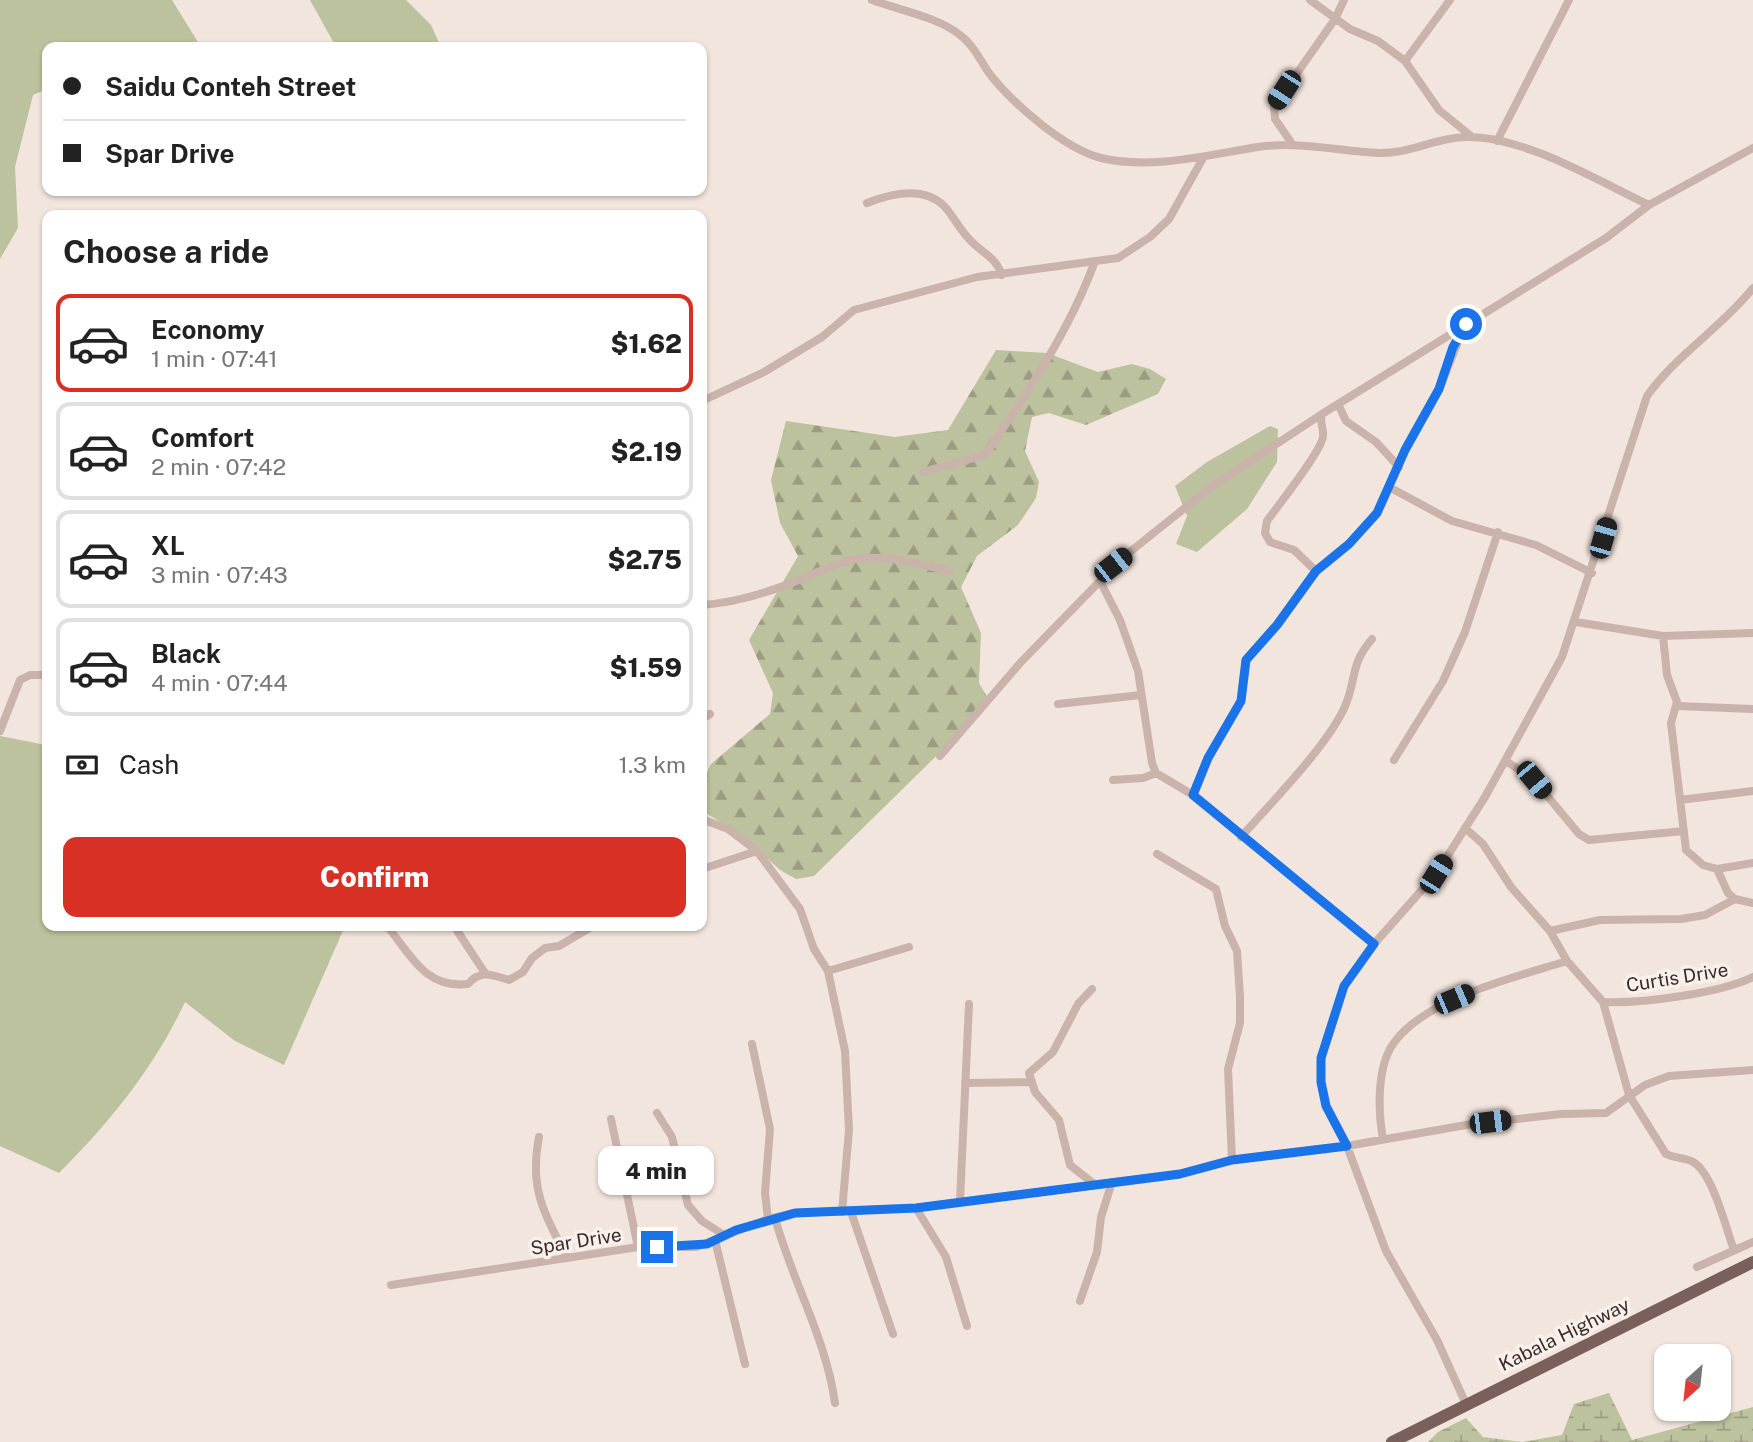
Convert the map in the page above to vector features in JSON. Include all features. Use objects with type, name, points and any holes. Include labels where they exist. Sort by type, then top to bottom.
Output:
[{"type":"main road","name":"Kabala Highway","points":[[1392,1442],[1753,1262]]},
{"type":"street","points":[[872,0],[960,34],[1003,89],[1027,111],[1075,146],[1095,156],[1133,161],[1203,158],[1258,147],[1293,145],[1392,152],[1429,141],[1471,136],[1528,150],[1649,205]]},
{"type":"street","points":[[1310,0],[1335,19],[1378,41],[1405,61],[1439,110],[1471,136]]},
{"type":"street","points":[[1293,145],[1275,119],[1274,106],[1335,19],[1344,0]]},
{"type":"street","points":[[1405,61],[1450,0]]},
{"type":"street","points":[[1497,141],[1569,0]]},
{"type":"street","points":[[940,756],[1021,662],[1100,581],[1106,571],[1211,487],[1322,414],[1606,239],[1649,205],[1753,148]]},
{"type":"street","points":[[707,399],[764,372],[822,337],[854,310],[948,283],[1118,258],[1150,237],[1169,219],[1203,158]]},
{"type":"street","points":[[867,203],[894,193],[913,194],[942,204],[973,244],[994,258],[1002,275]]},
{"type":"street","points":[[923,472],[985,455],[1060,341],[1081,299],[1094,261]]},
{"type":"street","points":[[1466,1404],[1437,1340],[1386,1251],[1347,1146],[1326,1106],[1321,1082],[1321,1058],[1344,986],[1374,944],[1436,874],[1506,761],[1562,657],[1592,573],[1647,396],[1665,372],[1730,317],[1753,288]]},
{"type":"street","points":[[1193,795],[1208,758],[1241,701],[1246,660],[1277,625],[1316,571],[1365,528],[1377,513],[1439,389],[1453,347],[1466,324]]},
{"type":"street","points":[[1338,404],[1346,421],[1376,442],[1399,467]]},
{"type":"street","points":[[1316,571],[1294,550],[1270,541],[1265,533],[1267,522],[1317,451],[1323,436],[1320,422],[1322,414]]},
{"type":"street","points":[[1390,487],[1452,521],[1536,545],[1592,573]]},
{"type":"street","points":[[1394,760],[1443,681],[1465,632],[1498,532]]},
{"type":"street","points":[[707,605],[728,604],[799,581],[832,565],[860,559],[896,558],[949,571]]},
{"type":"street","points":[[1100,581],[1120,620],[1138,671],[1152,763],[1156,773],[1193,795],[1241,837],[1330,905],[1374,944]]},
{"type":"street","points":[[1576,622],[1663,636],[1753,633]]},
{"type":"street","points":[[1663,636],[1663,657],[1677,706],[1671,723],[1686,850],[1694,859],[1717,869],[1753,863]]},
{"type":"street","points":[[1241,837],[1287,785],[1336,721],[1346,704],[1354,666],[1373,639]]},
{"type":"street","points":[[0,732],[20,680],[30,675],[42,675]]},
{"type":"street","points":[[1058,704],[1141,695]]},
{"type":"street","points":[[1677,706],[1753,709]]},
{"type":"street","points":[[1506,761],[1534,780],[1579,834],[1589,840],[1684,831]]},
{"type":"street","points":[[1113,780],[1143,778],[1156,773]]},
{"type":"street","points":[[1680,800],[1753,791]]},
{"type":"street","points":[[707,821],[728,829],[757,851],[800,909],[814,949],[828,971],[845,1051],[849,1130],[847,1212],[893,1334]]},
{"type":"street","points":[[1465,828],[1483,844],[1511,887],[1550,931],[1567,961],[1604,1002],[1629,1095],[1666,1154],[1692,1161],[1703,1174],[1715,1196],[1734,1250]]},
{"type":"street","points":[[707,867],[757,851]]},
{"type":"street","points":[[1157,854],[1216,889],[1224,926],[1237,951],[1240,1023],[1228,1069],[1232,1160]]},
{"type":"street","points":[[1717,869],[1723,887],[1735,899],[1753,903]]},
{"type":"street","points":[[1550,931],[1600,920],[1705,915],[1735,899]]},
{"type":"street","points":[[391,931],[419,970],[458,985],[468,984],[475,976],[485,973],[509,980],[523,972],[532,958],[545,948],[559,946],[584,931]]},
{"type":"street","points":[[457,931],[485,973]]},
{"type":"street","points":[[828,971],[909,947]]},
{"type":"street","points":[[1383,1139],[1378,1114],[1379,1085],[1394,1041],[1412,1024],[1454,999],[1567,961]]},
{"type":"street","name":"Curtis Drive","points":[[1604,1002],[1705,992],[1732,987],[1753,977]]},
{"type":"street","points":[[1092,989],[1078,1004],[1053,1052],[1029,1073],[1030,1083],[1059,1120],[1070,1165],[1094,1184]]},
{"type":"street","points":[[960,1201],[969,1004]]},
{"type":"street","points":[[752,1044],[770,1129],[765,1193],[772,1219],[802,1297],[822,1341],[835,1403]]},
{"type":"street","name":"Spar Drive","points":[[391,1286],[638,1247],[696,1247],[724,1235],[795,1213],[916,1208],[1180,1174],[1232,1160],[1347,1146],[1466,1125],[1561,1114],[1585,1116],[1606,1113],[1629,1095],[1669,1076],[1753,1070]]},
{"type":"street","points":[[965,1083],[1030,1083]]},
{"type":"street","points":[[657,1113],[672,1137],[688,1205],[702,1221],[724,1235]]},
{"type":"street","points":[[611,1119],[638,1247]]},
{"type":"street","points":[[539,1137],[535,1185],[544,1216],[567,1258]]},
{"type":"street","points":[[1080,1301],[1097,1252],[1101,1217],[1112,1182]]},
{"type":"street","points":[[916,1208],[946,1257],[967,1326]]},
{"type":"street","points":[[715,1241],[745,1364]]},
{"type":"street","points":[[1697,1267],[1753,1242]]},
{"type":"green space","points":[[0,0],[172,0],[198,42],[42,42],[42,91],[33,95],[15,167],[18,228],[0,259]]},
{"type":"green space","points":[[310,0],[406,0],[431,25],[439,42],[333,42]]},
{"type":"green space","points":[[996,350],[1047,353],[1098,372],[1132,364],[1150,369],[1166,379],[1158,394],[1086,425],[1049,413],[1032,417],[1025,451],[1039,482],[1036,498],[1018,525],[977,556],[961,587],[981,633],[979,683],[988,698],[980,713],[814,876],[796,879],[780,870],[739,833],[707,814],[707,772],[711,764],[770,714],[773,693],[749,640],[798,556],[780,523],[771,480],[786,421],[895,437],[948,430]]},
{"type":"green space","points":[[1270,426],[1278,429],[1277,462],[1247,509],[1197,552],[1176,544],[1187,516],[1175,486],[1207,462]]},
{"type":"green space","points":[[0,736],[42,745],[42,931],[343,931],[284,1065],[235,1041],[185,1002],[145,1072],[96,1134],[59,1173],[0,1146]]},
{"type":"green space","points":[[1609,1393],[1632,1440],[1702,1421],[1731,1421],[1731,1413],[1753,1407],[1753,1442],[1523,1442],[1562,1435],[1574,1404]]},
{"type":"green space","points":[[1466,1418],[1483,1437],[1522,1442],[1428,1442],[1438,1432]]},
{"type":"route","points":[[657,1247],[696,1247],[736,1230],[795,1213],[872,1212],[916,1208],[1180,1174],[1232,1160],[1347,1146],[1326,1106],[1321,1082],[1321,1058],[1344,986],[1374,944],[1330,905],[1210,812],[1193,795],[1208,758],[1241,701],[1246,660],[1277,625],[1316,571],[1349,544],[1377,513],[1405,450],[1439,389],[1453,347],[1466,324]]}]
